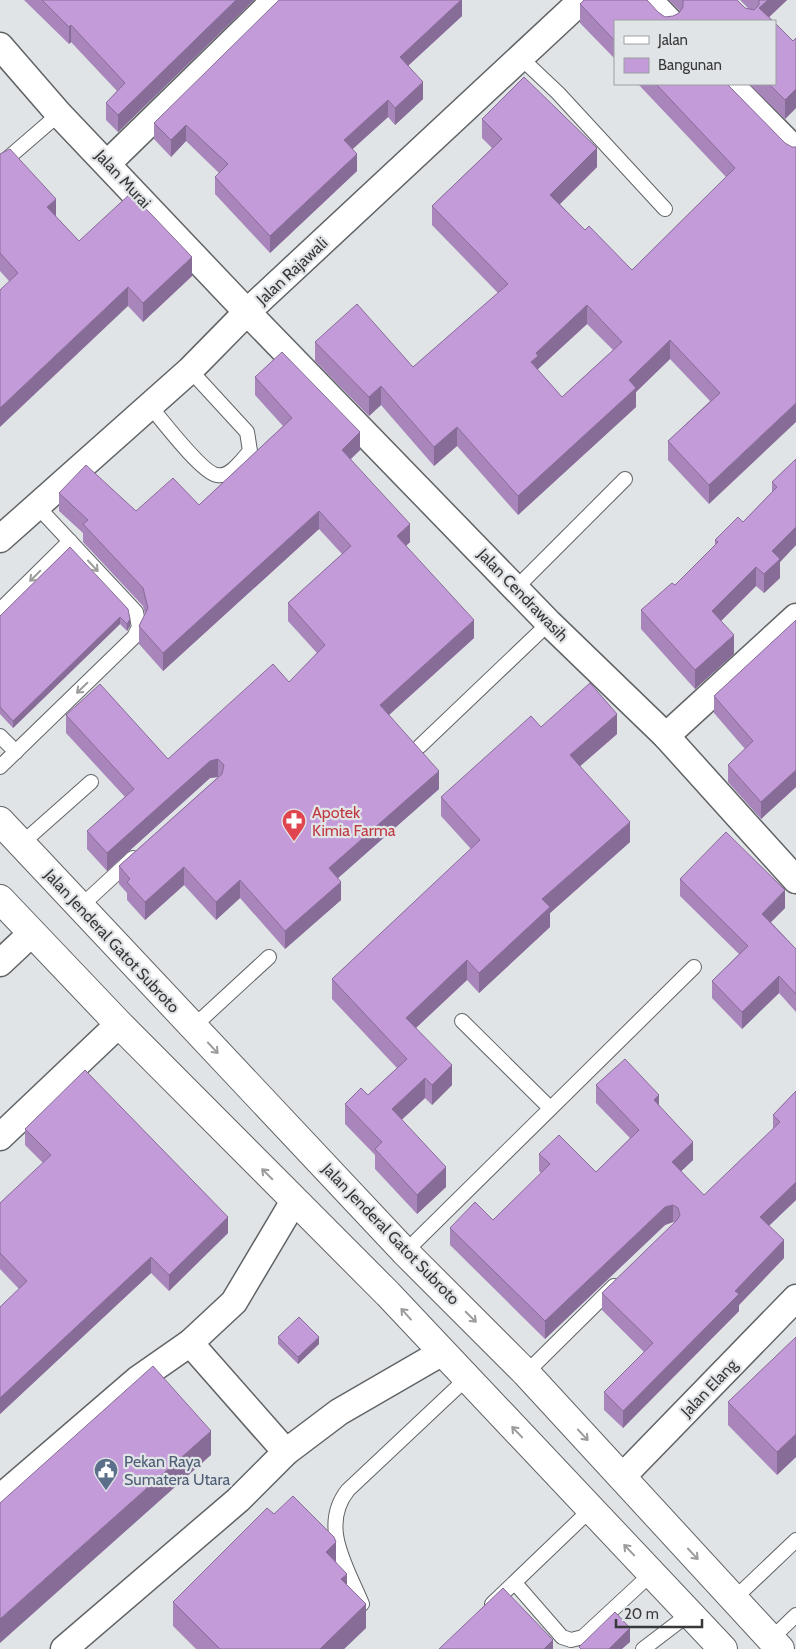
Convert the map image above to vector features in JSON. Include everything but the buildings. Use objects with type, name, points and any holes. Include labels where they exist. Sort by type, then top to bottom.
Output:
[{"type":"main road","name":"Jalan Jenderal Gatot Subroto","points":[[0,821],[412,1258],[526,1373],[776,1644]]},
{"type":"main road","points":[[0,899],[119,1024],[388,1294],[441,1353],[723,1649]]},
{"type":"main road","points":[[388,1294],[412,1258]]},
{"type":"street","points":[[108,163],[275,0]]},
{"type":"street","name":"Jalan Rajawali","points":[[0,539],[190,370],[247,312],[582,0]]},
{"type":"street","points":[[648,0],[668,20]]},
{"type":"street","name":"Jalan Murai","points":[[0,46],[59,114],[108,163],[247,312]]},
{"type":"street","points":[[731,85],[796,151]]},
{"type":"street","name":"Jalan Cendrawasih","points":[[247,312],[549,623],[666,736],[796,880]]},
{"type":"street","points":[[666,736],[796,616]]},
{"type":"street","points":[[0,963],[32,933]]},
{"type":"street","points":[[0,1138],[119,1024]]},
{"type":"street","points":[[0,1498],[137,1380],[190,1343],[234,1302],[294,1201]]},
{"type":"street","name":"Jalan Elang","points":[[622,1477],[796,1298]]},
{"type":"street","points":[[190,1343],[286,1452]]},
{"type":"street","points":[[64,1649],[238,1500],[286,1452],[339,1412],[441,1353]]},
{"type":"lane","points":[[521,58],[558,93],[665,209]]},
{"type":"lane","points":[[0,165],[59,114]]},
{"type":"lane","points":[[150,406],[198,462],[210,472],[216,475],[223,475],[232,470],[250,451],[247,432],[190,370]]},
{"type":"lane","points":[[516,588],[625,479]]},
{"type":"lane","points":[[0,767],[134,637],[139,628],[136,612],[36,505]]},
{"type":"lane","points":[[0,610],[70,541]]},
{"type":"lane","points":[[420,746],[549,623]]},
{"type":"lane","points":[[0,736],[16,752]]},
{"type":"lane","points":[[21,844],[91,782]]},
{"type":"lane","points":[[80,906],[142,850]]},
{"type":"lane","points":[[193,1027],[269,957]]},
{"type":"lane","points":[[412,1258],[550,1108],[694,967]]},
{"type":"lane","points":[[462,1021],[550,1108]]},
{"type":"lane","points":[[526,1373],[622,1278]]},
{"type":"lane","points":[[362,1604],[337,1543],[334,1528],[338,1502],[348,1490],[466,1379]]},
{"type":"lane","points":[[478,1616],[590,1510]]},
{"type":"lane","points":[[734,1599],[796,1540]]},
{"type":"lane","points":[[515,1583],[562,1637],[571,1640],[583,1637],[652,1574]]},
{"type":"lane","points":[[643,1649],[689,1614]]},
{"type":"lane","points":[[776,1644],[796,1615]]},
{"type":"place","name":"Apotek Kimia Farma","points":[[294,842]]},
{"type":"place","name":"Pekan Raya Sumatera Utara","points":[[106,1491]]}]
